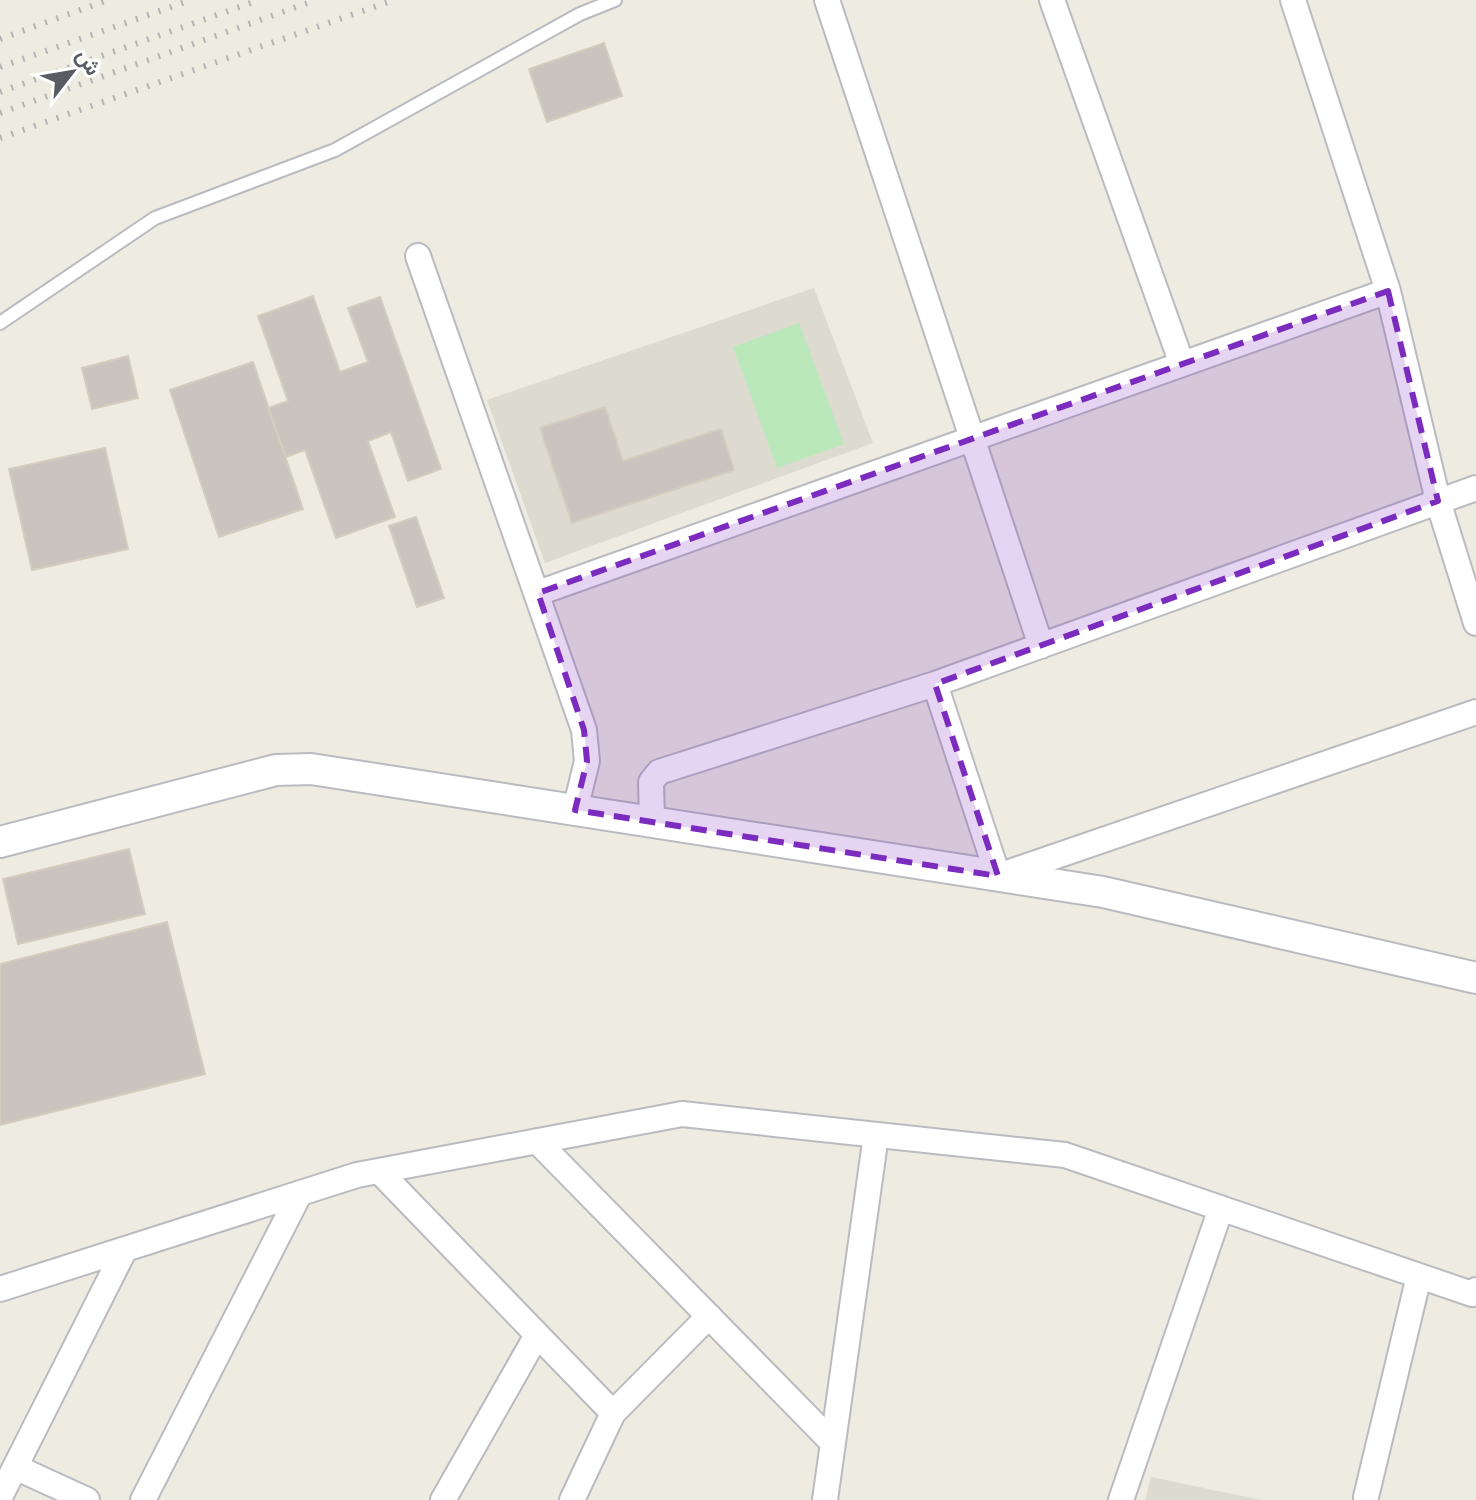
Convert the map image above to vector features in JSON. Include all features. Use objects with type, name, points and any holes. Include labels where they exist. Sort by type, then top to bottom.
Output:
[{"type":"street","points":[[827,0],[1041,646]]},
{"type":"street","points":[[1052,0],[1182,364]]},
{"type":"street","points":[[1293,0],[1388,291],[1438,501],[1476,623]]},
{"type":"street","points":[[418,256],[584,730],[587,761],[575,810]]},
{"type":"street","points":[[538,593],[1388,291]]},
{"type":"street","points":[[652,823],[651,782],[659,772],[935,684],[1476,488]]},
{"type":"street","points":[[935,684],[998,876]]},
{"type":"street","points":[[998,876],[1476,712]]},
{"type":"street","points":[[0,842],[276,770],[311,769],[1145,900],[1476,978]]},
{"type":"street","points":[[0,1289],[300,1193],[379,1171],[682,1114],[1065,1155],[1475,1296]]},
{"type":"street","points":[[825,1500],[876,1135]]},
{"type":"street","points":[[537,1141],[833,1443]]},
{"type":"street","points":[[379,1171],[613,1413]]},
{"type":"street","points":[[143,1500],[300,1193]]},
{"type":"street","points":[[1121,1500],[1221,1208]]},
{"type":"street","points":[[0,1497],[125,1249]]},
{"type":"street","points":[[1366,1497],[1419,1276]]},
{"type":"street","points":[[572,1500],[613,1413],[709,1316]]},
{"type":"street","points":[[443,1500],[537,1335]]},
{"type":"street","points":[[15,1467],[87,1500]]},
{"type":"lane","points":[[0,323],[155,218],[335,150],[580,14],[615,0]]},
{"type":"highlighted area","points":[[1388,291],[1438,501],[935,684],[998,876],[575,810],[587,761],[584,730],[538,593]]},
{"type":"shaded area","points":[[814,288],[873,443],[545,563],[487,400]]},
{"type":"shaded area","points":[[1151,1477],[1261,1500],[1145,1500]]},
{"type":"green space","points":[[799,323],[844,444],[777,468],[733,347]]},
{"type":"building","points":[[604,43],[622,96],[547,122],[529,69]]},
{"type":"building","points":[[313,296],[340,372],[368,362],[348,308],[380,297],[441,469],[408,481],[391,432],[368,441],[395,517],[336,538],[305,450],[286,457],[268,408],[288,401],[258,316]]},
{"type":"building","points":[[128,356],[138,398],[92,409],[82,368]]},
{"type":"building","points":[[253,362],[303,509],[219,537],[170,390]]},
{"type":"building","points":[[605,407],[623,461],[721,429],[734,470],[572,523],[540,428]]},
{"type":"building","points":[[105,448],[128,549],[32,570],[9,469]]},
{"type":"building","points":[[416,517],[444,598],[417,607],[389,526]]},
{"type":"building","points":[[129,849],[145,914],[18,944],[3,879]]},
{"type":"building","points":[[167,922],[205,1074],[0,1125],[0,964]]},
{"type":"railway","points":[[0,39],[108,0]]},
{"type":"railway","points":[[0,67],[191,0]]},
{"type":"railway","points":[[0,92],[259,0]]},
{"type":"railway","points":[[0,113],[316,0]]},
{"type":"railway","points":[[0,138],[394,0]]}]
